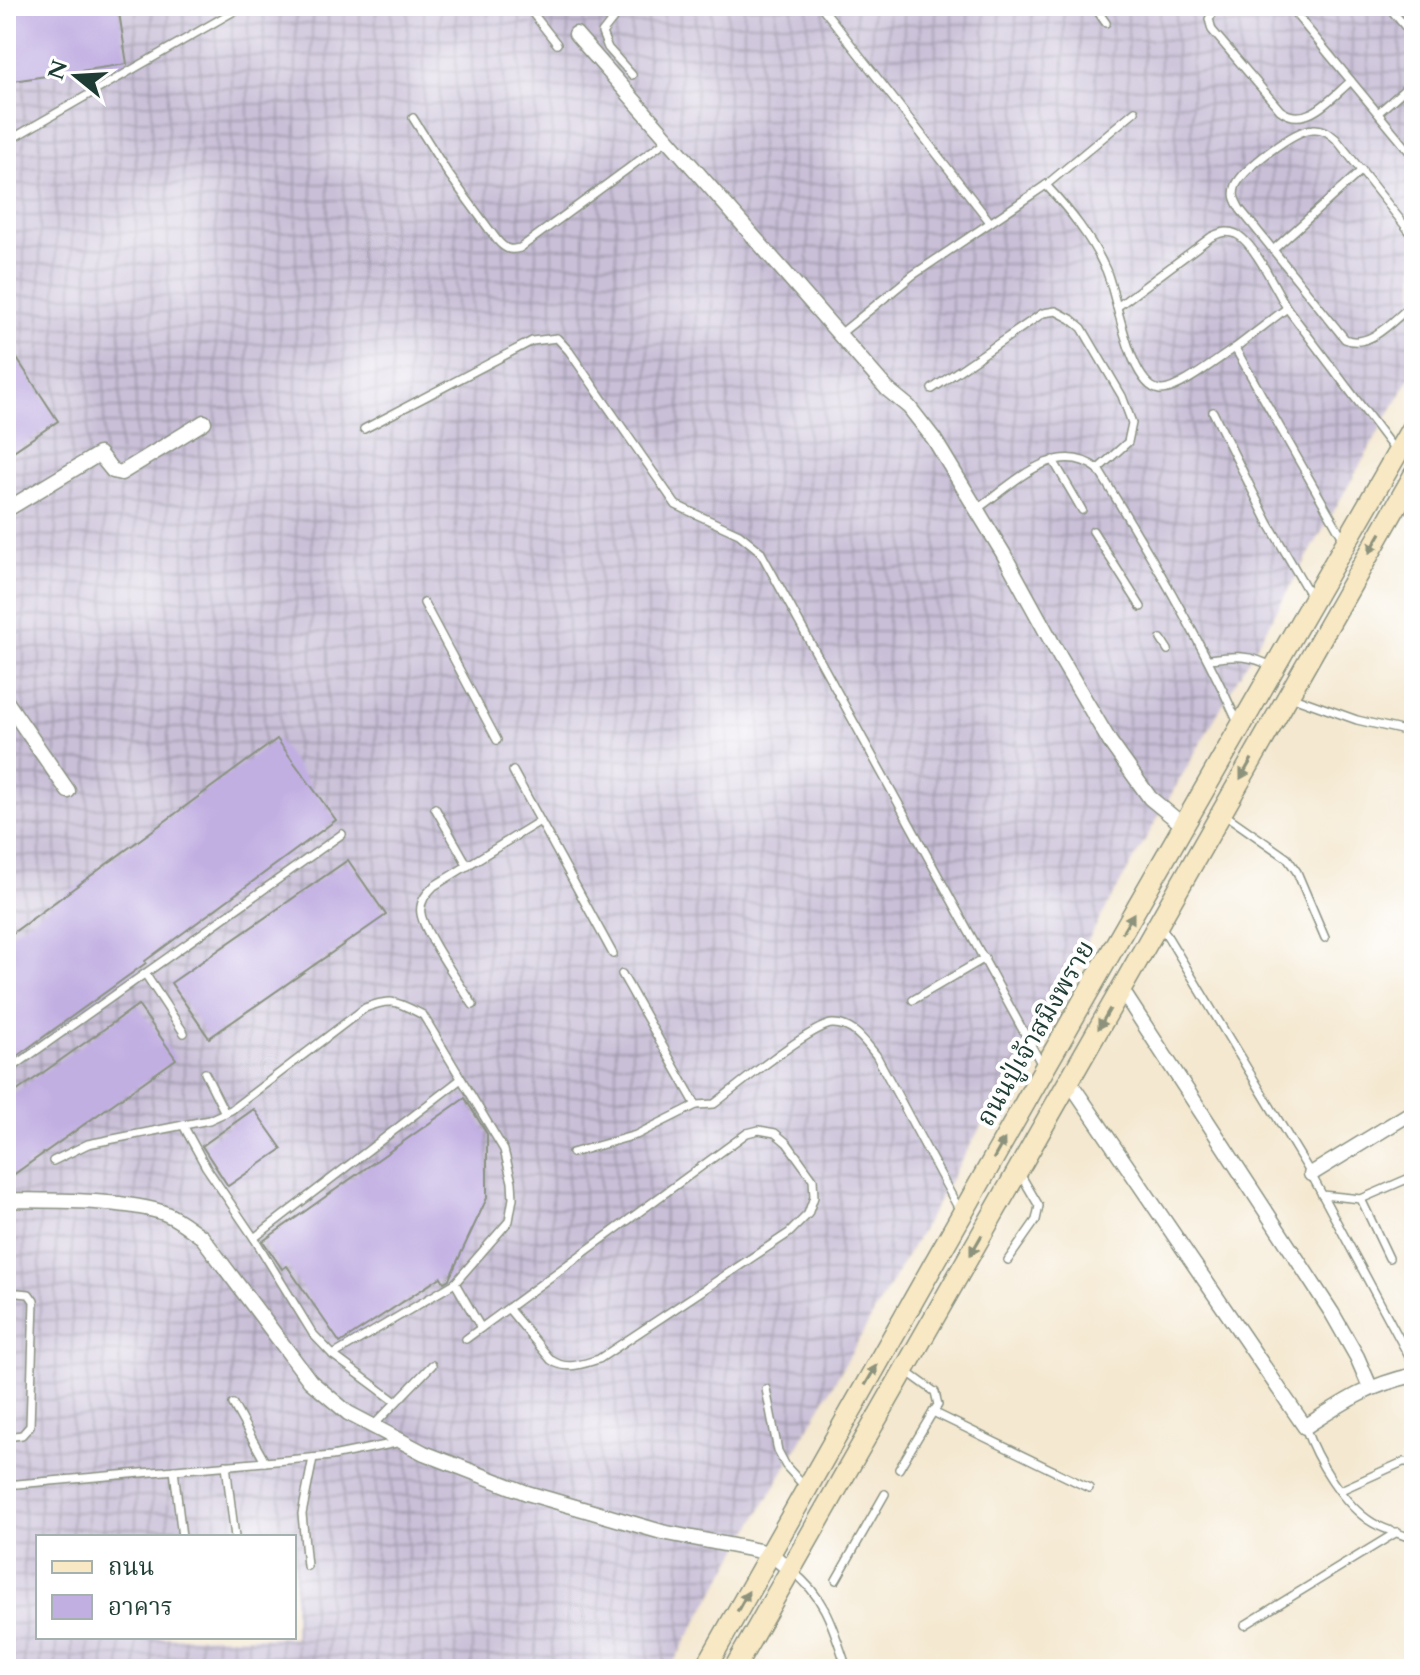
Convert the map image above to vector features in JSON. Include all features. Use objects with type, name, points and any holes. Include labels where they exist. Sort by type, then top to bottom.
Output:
[{"type":"main road","name":"ถนนปู่เจ้าสมิงพราย","points":[[705,1669],[1414,424]]},
{"type":"main road","name":"ถนนปู่เจ้าสมิงพราย","points":[[734,1669],[1414,475]]},
{"type":"main road","points":[[1316,596],[1339,605]]},
{"type":"main road","points":[[1184,826],[1206,839]]},
{"type":"street","points":[[588,36],[669,138],[839,335],[887,389],[909,407],[934,439],[1110,742],[1150,798],[1184,826]]},
{"type":"street","points":[[6,510],[99,454],[113,471],[121,473],[204,422]]},
{"type":"street","points":[[6,701],[68,791]]},
{"type":"street","points":[[1121,989],[1332,1313],[1370,1387]]},
{"type":"street","points":[[1069,1081],[1305,1427],[1370,1387],[1414,1375]]},
{"type":"street","points":[[1311,1174],[1414,1111]]},
{"type":"street","points":[[6,1200],[135,1208],[163,1213],[202,1237],[310,1381],[348,1413],[402,1442],[527,1493],[662,1532],[770,1553],[790,1570]]},
{"type":"lane","points":[[6,142],[243,6]]},
{"type":"lane","points":[[527,6],[557,44]]},
{"type":"lane","points":[[623,6],[588,36],[608,48],[632,75]]},
{"type":"lane","points":[[821,6],[990,222]]},
{"type":"lane","points":[[1094,6],[1106,23]]},
{"type":"lane","points":[[1218,6],[1209,19],[1212,30],[1290,118],[1300,119],[1314,111],[1351,81]]},
{"type":"lane","points":[[1388,6],[1414,37]]},
{"type":"lane","points":[[1294,8],[1414,157]]},
{"type":"lane","points":[[1378,113],[1414,81]]},
{"type":"lane","points":[[839,335],[913,275],[1046,185],[1135,111]]},
{"type":"lane","points":[[413,118],[447,172],[497,240],[505,249],[512,250],[520,248],[669,138]]},
{"type":"lane","points":[[1414,237],[1362,170],[1325,130],[1311,129],[1282,143],[1242,176],[1235,187],[1234,198],[1240,209],[1345,339],[1355,343],[1366,342],[1414,303]]},
{"type":"lane","points":[[1273,250],[1362,170]]},
{"type":"lane","points":[[1046,185],[1079,222],[1106,272],[1132,356],[1149,385],[1159,390],[1172,389],[1235,348],[1287,308]]},
{"type":"lane","points":[[1117,307],[1211,237],[1223,232],[1236,234],[1249,245],[1287,308],[1397,454]]},
{"type":"lane","points":[[932,389],[1043,313],[1056,311],[1082,328],[1122,396],[1132,423],[1128,442],[1098,469]]},
{"type":"lane","points":[[364,429],[532,341],[545,337],[557,338],[641,450],[676,505],[739,534],[760,551],[1044,1069]]},
{"type":"lane","points":[[1235,348],[1346,544]]},
{"type":"lane","points":[[1213,412],[1269,524],[1316,596]]},
{"type":"lane","points":[[977,509],[1045,462],[1068,456],[1085,460],[1098,469],[1210,659],[1240,727]]},
{"type":"lane","points":[[1053,460],[1082,510]]},
{"type":"lane","points":[[1093,531],[1141,607]]},
{"type":"lane","points":[[424,603],[497,740]]},
{"type":"lane","points":[[1161,639],[1168,650]]},
{"type":"lane","points":[[1210,659],[1238,655],[1256,658],[1274,668]]},
{"type":"lane","points":[[1288,695],[1357,720],[1414,733]]},
{"type":"lane","points":[[513,771],[613,954]]},
{"type":"lane","points":[[435,808],[468,866]]},
{"type":"lane","points":[[1221,812],[1287,858],[1297,872],[1325,938]]},
{"type":"lane","points":[[473,1005],[426,928],[420,912],[423,897],[434,886],[540,821]]},
{"type":"lane","points":[[6,1072],[342,834]]},
{"type":"lane","points":[[1159,922],[1311,1174],[1414,1366]]},
{"type":"lane","points":[[913,1000],[985,958]]},
{"type":"lane","points":[[622,974],[696,1105]]},
{"type":"lane","points":[[146,975],[184,1033]]},
{"type":"lane","points":[[53,1161],[88,1144],[183,1125],[225,1113],[365,1008],[384,1000],[401,1003],[423,1015],[504,1150],[512,1182],[509,1221],[455,1283],[333,1355]]},
{"type":"lane","points":[[572,1153],[636,1135],[696,1105],[714,1104],[810,1034],[830,1024],[843,1026],[857,1033],[876,1055],[962,1215]]},
{"type":"lane","points":[[205,1073],[225,1113]]},
{"type":"lane","points":[[254,1238],[461,1079]]},
{"type":"lane","points":[[183,1125],[206,1167],[313,1334],[333,1355],[396,1402]]},
{"type":"lane","points":[[466,1339],[508,1308],[747,1133],[759,1130],[775,1133],[787,1143],[813,1179],[814,1197],[808,1214],[789,1233],[599,1359],[574,1367],[559,1365],[551,1360],[508,1308]]},
{"type":"lane","points":[[1008,1260],[1036,1220],[1039,1206],[1019,1171]]},
{"type":"lane","points":[[1322,1195],[1361,1199],[1414,1176]]},
{"type":"lane","points":[[1361,1199],[1389,1258]]},
{"type":"lane","points":[[455,1283],[481,1328]]},
{"type":"lane","points":[[6,1292],[29,1294],[34,1301],[30,1426],[22,1435],[6,1437]]},
{"type":"lane","points":[[372,1426],[432,1365]]},
{"type":"lane","points":[[899,1469],[938,1405],[935,1392],[905,1370]]},
{"type":"lane","points":[[766,1389],[778,1451],[786,1466],[807,1488]]},
{"type":"lane","points":[[233,1404],[265,1462]]},
{"type":"lane","points":[[933,1412],[1089,1488]]},
{"type":"lane","points":[[1305,1427],[1313,1450],[1355,1508],[1374,1523],[1414,1539]]},
{"type":"lane","points":[[6,1485],[313,1458],[402,1442]]},
{"type":"lane","points":[[307,1566],[302,1514],[313,1458]]},
{"type":"lane","points":[[1341,1490],[1386,1468],[1414,1462]]},
{"type":"lane","points":[[226,1465],[235,1535]]},
{"type":"lane","points":[[174,1470],[182,1535]]},
{"type":"lane","points":[[836,1580],[885,1494]]},
{"type":"lane","points":[[1245,1625],[1397,1532]]},
{"type":"lane","points":[[790,1570],[810,1584],[821,1601],[847,1669]]},
{"type":"shaded area","points":[[6,6],[1414,6],[1414,371],[670,1669],[6,1669]]},
{"type":"building","points":[[6,6],[118,6],[127,64],[6,82]]},
{"type":"building","points":[[6,342],[58,421],[6,456]]},
{"type":"building","points":[[277,739],[336,820],[6,1064],[6,938]]},
{"type":"building","points":[[348,860],[386,915],[209,1038],[171,983]]},
{"type":"building","points":[[138,1005],[176,1059],[6,1180],[6,1099]]},
{"type":"building","points":[[465,1098],[487,1134],[487,1198],[449,1279],[444,1282],[441,1277],[340,1343],[287,1266],[282,1269],[263,1241]]},
{"type":"building","points":[[254,1109],[282,1149],[228,1186],[202,1146]]}]
